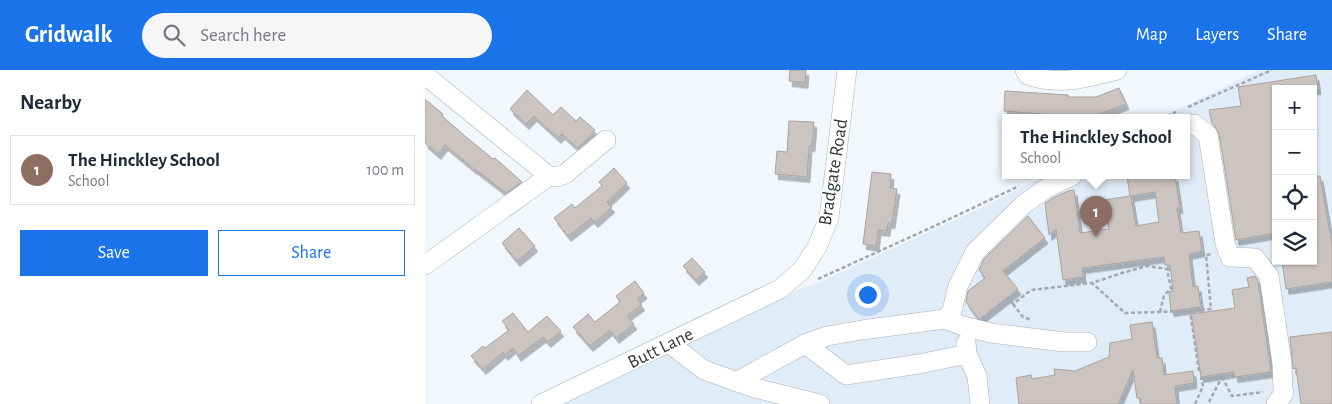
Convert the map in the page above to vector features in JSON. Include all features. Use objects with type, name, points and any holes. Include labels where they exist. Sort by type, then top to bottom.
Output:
[{"type":"street","name":"Bradgate Road","points":[[780,289],[802,270],[817,247],[829,218],[847,70]]},
{"type":"street","points":[[1025,70],[1028,75],[1041,80],[1057,81],[1083,78],[1117,70]]},
{"type":"street","points":[[425,75],[549,176],[557,177],[565,174],[606,140]]},
{"type":"street","points":[[1190,120],[1208,135],[1225,243],[1231,257],[1255,258],[1269,276],[1282,364],[1280,396]]},
{"type":"street","points":[[425,265],[549,176]]},
{"type":"street","points":[[945,319],[952,311],[958,286],[975,252],[1023,205],[1045,189],[1066,179]]},
{"type":"street","name":"Butt Lane","points":[[541,404],[780,289]]},
{"type":"street","points":[[736,382],[805,344],[827,336],[945,319],[991,333],[1064,342],[1087,342]]},
{"type":"street","points":[[963,326],[967,354],[977,376],[980,404]]},
{"type":"street","points":[[669,342],[704,370],[755,388],[811,403]]},
{"type":"street","points":[[805,344],[846,375],[919,364],[967,354]]},
{"type":"path","points":[[1186,114],[1272,70]]},
{"type":"path","points":[[814,280],[1023,184]]},
{"type":"path","points":[[1092,283],[1125,313],[1211,309],[1205,256],[1217,253]]},
{"type":"path","points":[[1013,304],[1031,290],[1092,283],[1147,266],[1167,269],[1171,289],[1163,295],[1160,312]]},
{"type":"path","points":[[1007,297],[1023,317],[1040,322]]},
{"type":"path","points":[[1190,311],[1199,371]]},
{"type":"path","points":[[1222,377],[1232,396],[1280,396]]},
{"type":"path","points":[[1195,404],[1203,386],[1201,378],[1222,377]]},
{"type":"path","points":[[1208,404],[1222,377]]},
{"type":"shaded area","points":[[1259,70],[1331,70],[1332,404],[557,404],[771,299],[815,284],[970,213],[1039,179],[1190,179],[1190,114],[1169,114]]},
{"type":"building","points":[[790,70],[806,70],[805,83],[789,81]]},
{"type":"building","points":[[1316,75],[1318,89],[1317,85],[1272,85],[1272,234],[1236,240],[1219,133],[1212,123],[1209,110],[1241,106],[1238,87]]},
{"type":"building","points":[[1119,88],[1126,104],[1100,114],[1040,114],[1004,111],[1005,91],[1068,95],[1068,97],[1096,97]]},
{"type":"building","points":[[527,90],[553,115],[561,107],[576,121],[580,117],[595,130],[578,148],[562,134],[558,138],[534,116],[526,124],[510,109]]},
{"type":"building","points":[[425,99],[465,136],[493,159],[495,158],[522,182],[506,193],[445,145],[438,154],[425,143]]},
{"type":"building","points":[[789,121],[814,122],[812,146],[809,146],[807,177],[775,174],[777,151],[787,152]]},
{"type":"building","points":[[614,168],[627,183],[607,202],[612,207],[595,222],[591,218],[568,236],[554,218],[572,204],[575,208],[602,186],[599,182]]},
{"type":"building","points":[[872,172],[891,174],[890,188],[897,189],[892,223],[888,223],[887,231],[878,230],[876,246],[863,244]]},
{"type":"building","points":[[1317,176],[1320,176],[1332,245],[1332,282],[1286,289],[1283,265],[1317,265]]},
{"type":"building","points":[[1127,179],[1175,179],[1180,208],[1177,208],[1181,233],[1199,231],[1202,251],[1189,254],[1193,287],[1198,286],[1201,307],[1171,311],[1169,292],[1173,291],[1170,265],[1165,265],[1164,257],[1082,268],[1083,277],[1063,280],[1056,229],[1049,235],[1045,203],[1068,191],[1074,190],[1080,233],[1109,229],[1104,200],[1130,196]],"holes":[[[1155,192],[1159,222],[1136,226],[1131,196]]]},
{"type":"building","points":[[1028,216],[1045,238],[1003,271],[1018,289],[980,319],[966,302],[968,291],[985,278],[979,270],[984,259]]},
{"type":"building","points":[[519,228],[535,246],[517,261],[502,243]]},
{"type":"building","points":[[692,258],[705,272],[696,280],[683,266]]},
{"type":"building","points":[[1255,276],[1258,281],[1271,372],[1235,377],[1234,372],[1201,377],[1191,314],[1235,308],[1232,290],[1249,287],[1247,278]]},
{"type":"building","points":[[635,281],[644,293],[637,299],[642,305],[627,316],[634,324],[616,338],[610,330],[590,346],[573,327],[588,314],[595,322],[620,302],[616,296]]},
{"type":"building","points":[[513,313],[528,332],[547,316],[561,331],[548,342],[543,337],[518,356],[513,348],[505,355],[503,352],[483,369],[471,356],[509,330],[502,321]]},
{"type":"building","points":[[1152,322],[1157,358],[1162,358],[1164,375],[1193,371],[1194,383],[1175,386],[1177,404],[1141,404],[1140,398],[1137,398],[1133,370],[1118,404],[1019,404],[1016,378],[1031,375],[1032,379],[1055,375],[1054,369],[1075,371],[1109,357],[1110,343],[1132,339],[1130,325]]},
{"type":"building","points":[[1332,332],[1332,404],[1301,404],[1296,368],[1293,369],[1290,337]]},
{"type":"place","name":"The Hinckley School","points":[[1096,237]]}]
